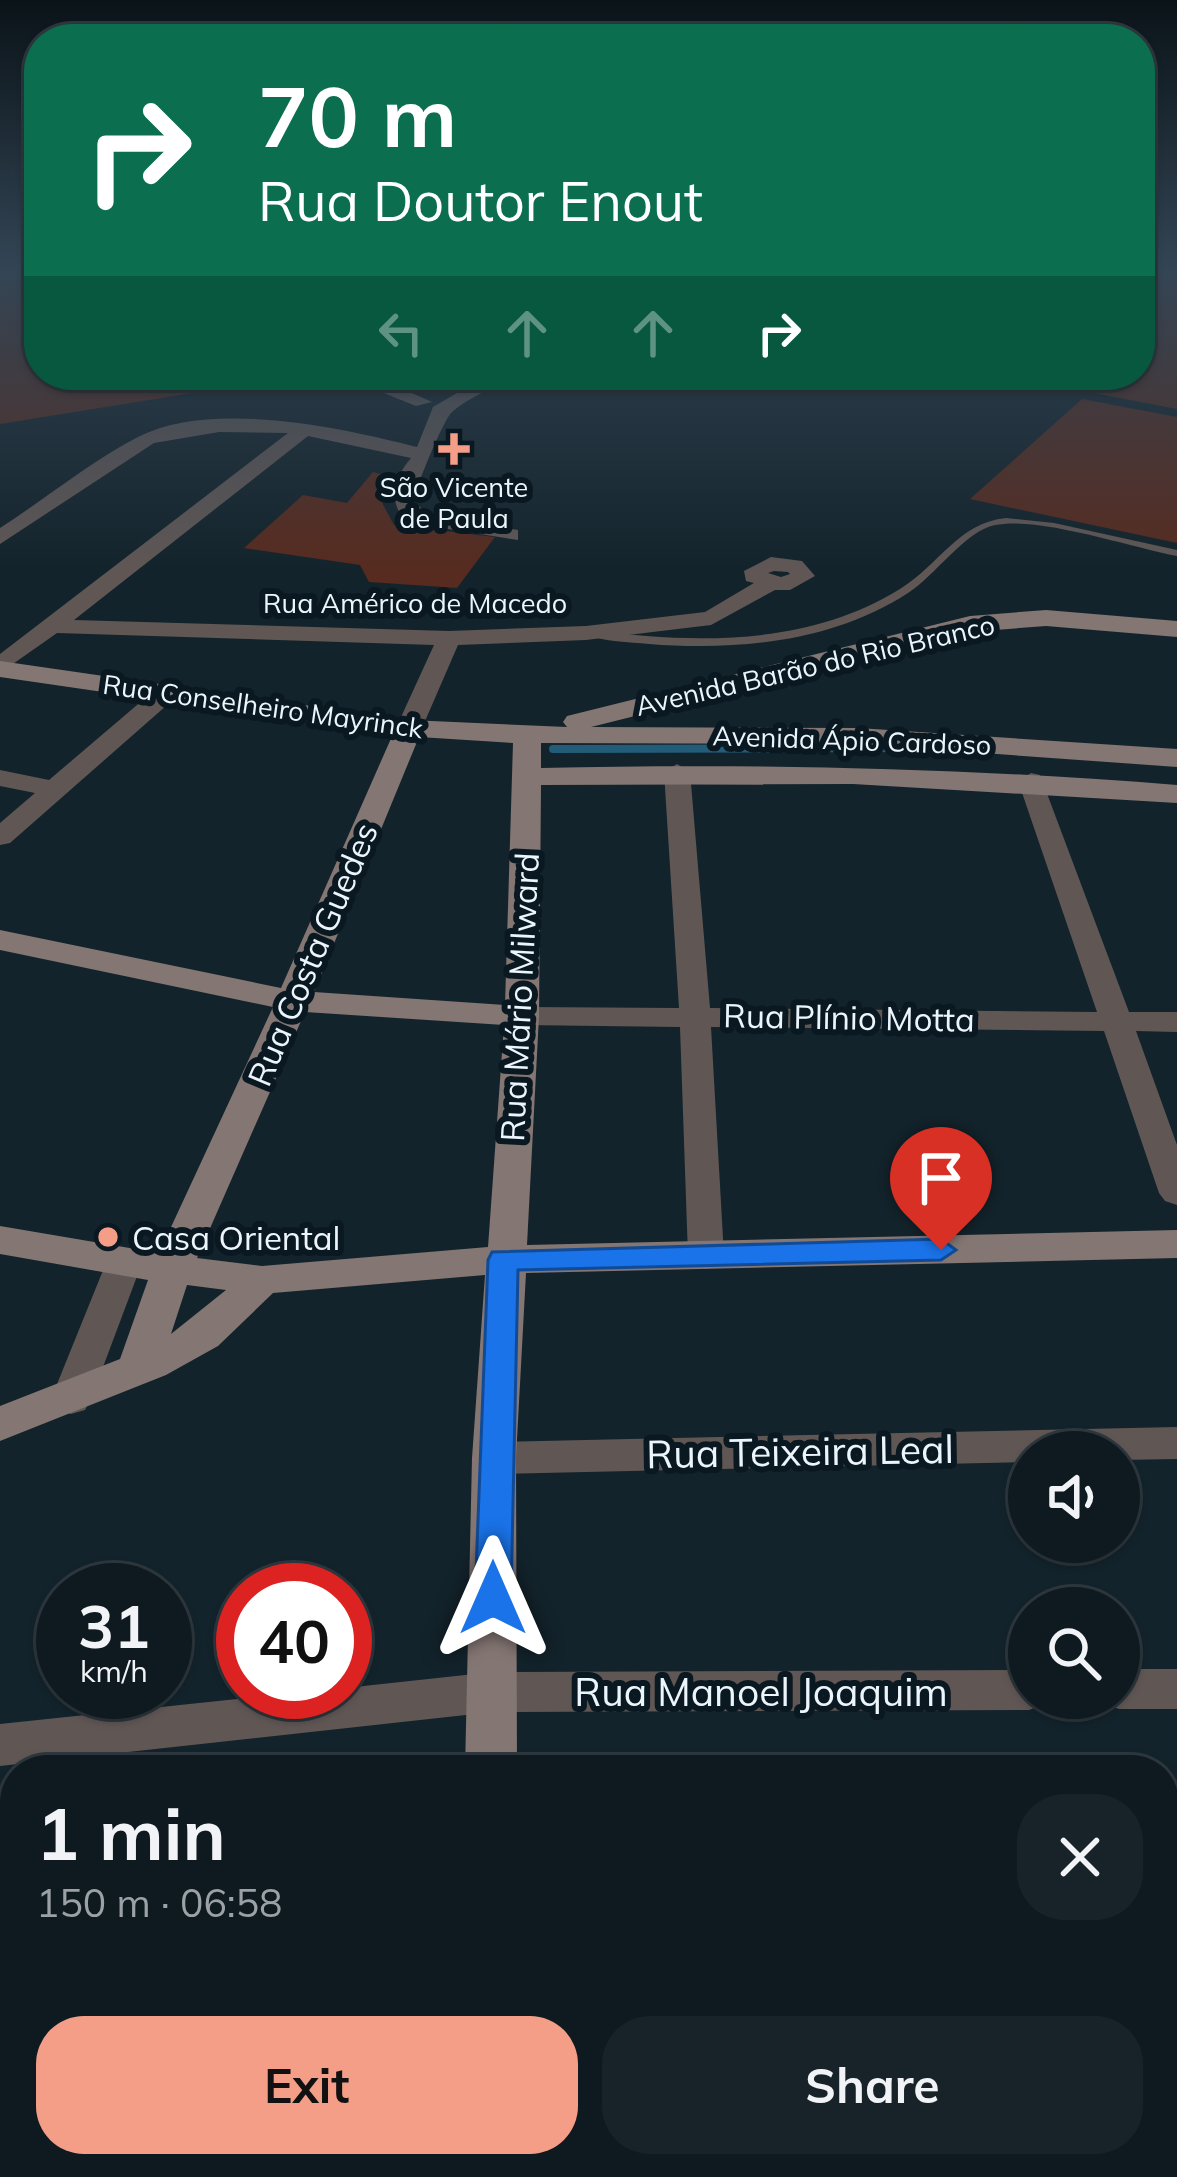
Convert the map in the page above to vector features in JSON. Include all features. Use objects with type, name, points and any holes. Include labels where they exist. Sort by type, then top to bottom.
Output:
[{"type":"street","points":[[391,390],[432,407],[469,390]]},
{"type":"street","points":[[416,390],[432,407]]},
{"type":"street","points":[[432,407],[424,455],[404,487],[403,501],[409,513],[510,535]]},
{"type":"street","points":[[0,538],[148,439],[226,425],[308,427],[424,455]]},
{"type":"street","points":[[0,668],[308,427]]},
{"type":"street","name":"Rua Américo de Macedo","points":[[49,626],[449,638],[586,633],[711,618],[770,584]]},
{"type":"street","name":"Avenida Barão do Rio Branco","points":[[527,735],[970,624],[1046,617],[1177,629]]},
{"type":"street","name":"Rua Costa Guedes","points":[[137,1371],[172,1270],[449,638]]},
{"type":"street","name":"Rua Conselheiro Mayrinck","points":[[0,668],[409,728],[527,735]]},
{"type":"street","points":[[0,837],[166,693]]},
{"type":"street","name":"Avenida Ápio Cardoso","points":[[527,735],[858,736],[1177,758]]},
{"type":"street","name":"Rua Mário Milward","points":[[491,1755],[494,1458],[522,1016],[527,735]]},
{"type":"street","points":[[677,772],[706,1256]]},
{"type":"street","name":"Avenida Ápio Cardoso","points":[[529,777],[821,772],[1031,781],[1177,794]]},
{"type":"street","points":[[0,778],[53,789]]},
{"type":"street","points":[[1031,781],[1177,1193]]},
{"type":"street","points":[[0,940],[293,1001],[522,1016]]},
{"type":"street","name":"Rua Plínio Motta","points":[[522,1016],[1177,1022]]},
{"type":"street","points":[[0,1240],[124,1263],[262,1280],[503,1260],[1177,1244]]},
{"type":"street","points":[[71,1399],[124,1263]]},
{"type":"street","points":[[0,1424],[137,1371],[203,1335],[262,1280]]},
{"type":"street","name":"Rua Teixeira Leal","points":[[494,1458],[1177,1443]]},
{"type":"street","points":[[1140,1690],[1177,1689]]},
{"type":"street","name":"Rua Manoel Joaquim","points":[[0,1745],[493,1692],[1008,1690]]},
{"type":"lane","points":[[586,633],[697,642],[825,626],[903,592],[979,527],[994,522],[1026,523],[1177,553]]},
{"type":"shaded area","points":[[0,370],[24,370],[24,390],[212,390],[0,424]]},
{"type":"shaded area","points":[[1155,370],[1177,370],[1177,409],[1078,390],[1155,390]]},
{"type":"shaded area","points":[[1082,399],[1177,417],[1177,543],[970,499]]},
{"type":"shaded area","points":[[373,472],[384,475],[379,497],[394,525],[495,537],[457,588],[369,582],[360,565],[244,548],[303,495],[347,503]]},
{"type":"waterway","points":[[553,749],[916,748]]},
{"type":"place","name":"São Vicente de Paula","points":[[454,449]]},
{"type":"place","name":"Casa Oriental","points":[[108,1237]]},
{"type":"route","points":[[493,1598],[503,1260],[941,1250]]}]
